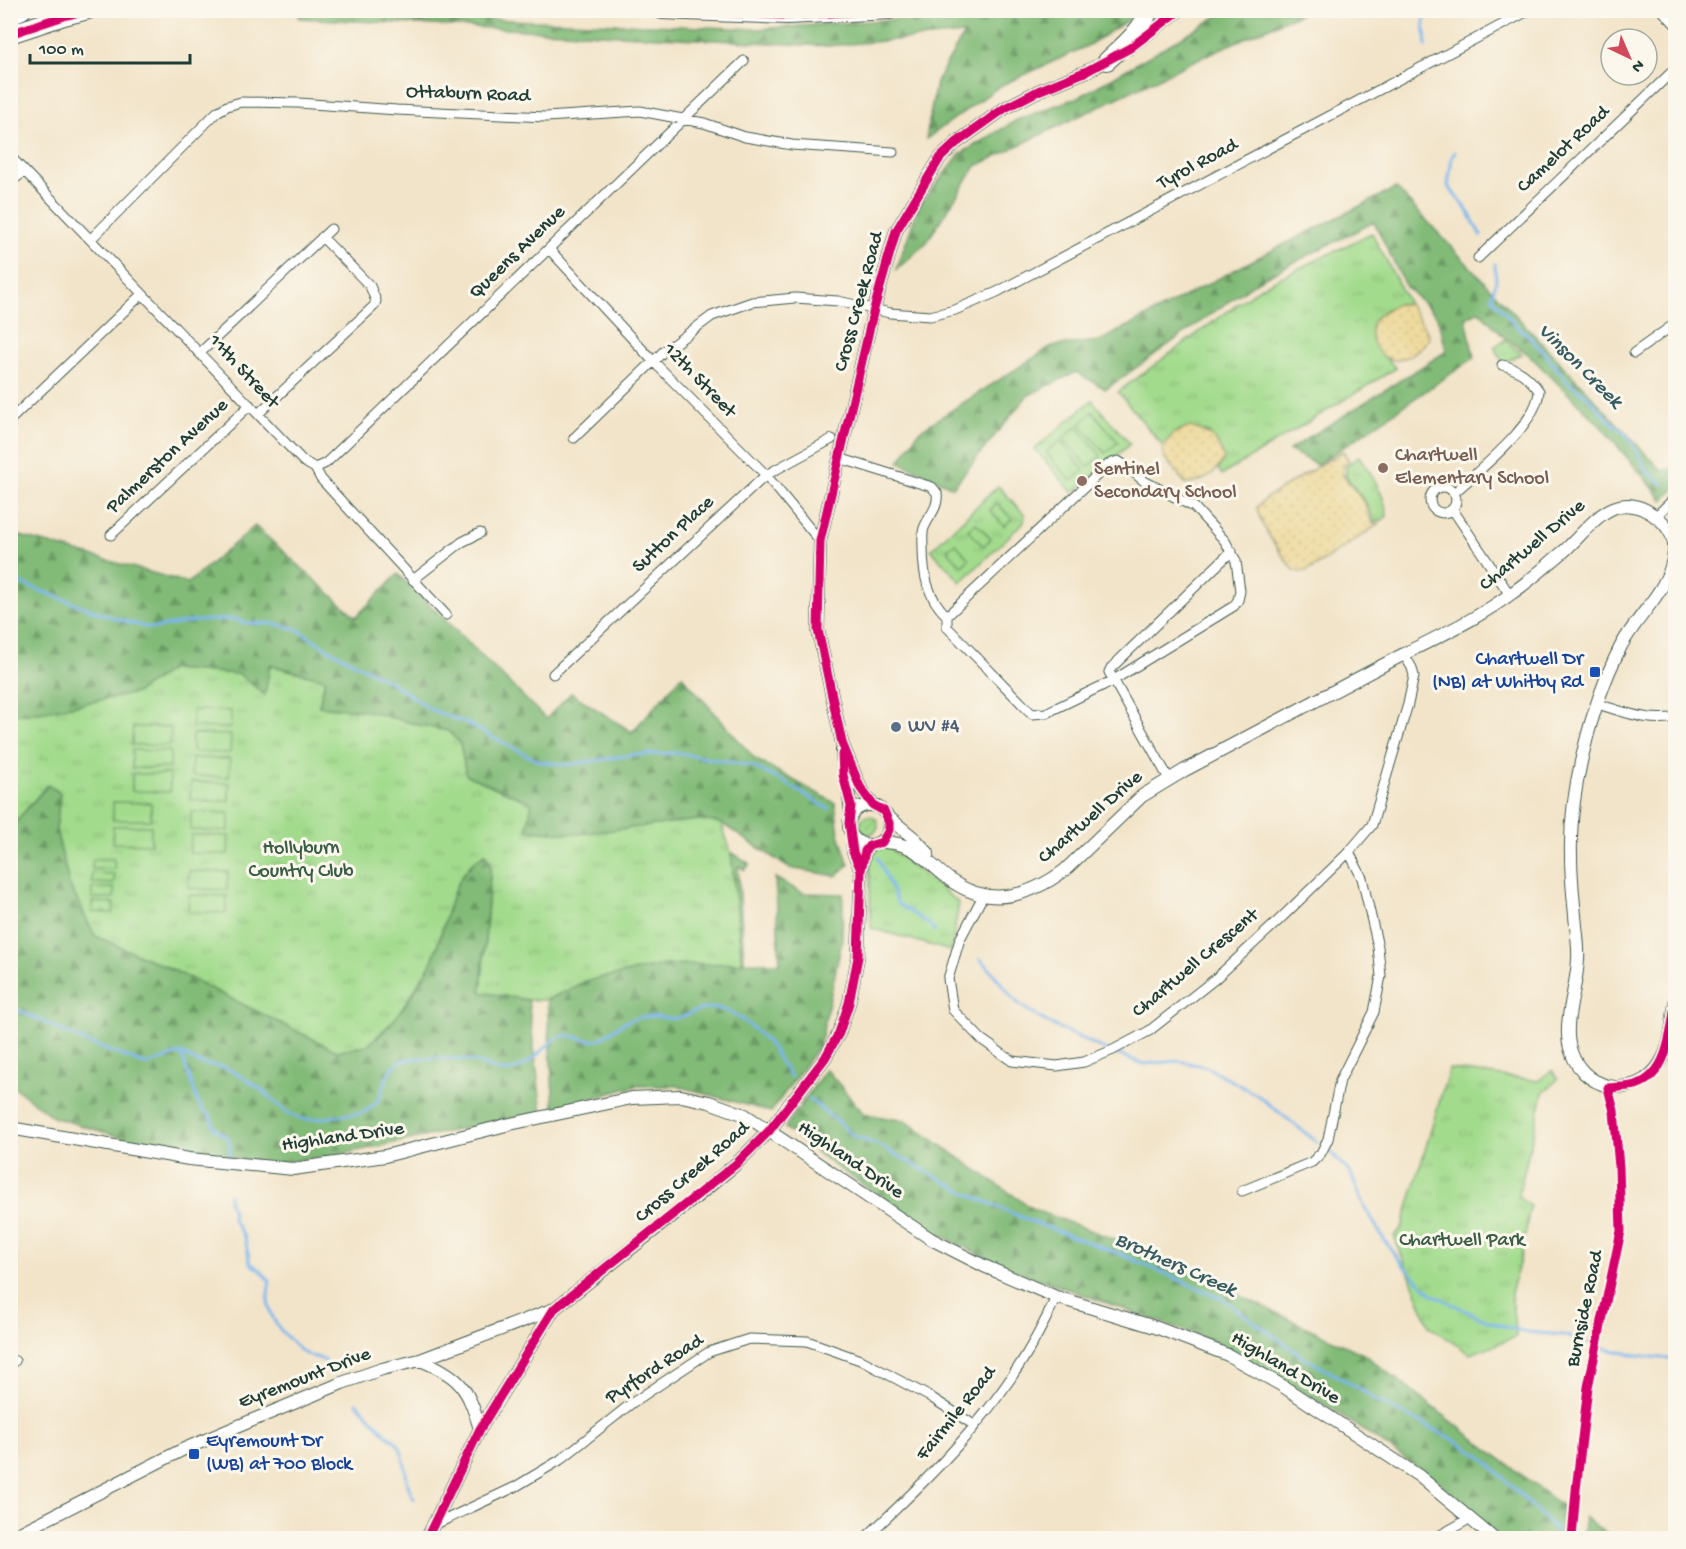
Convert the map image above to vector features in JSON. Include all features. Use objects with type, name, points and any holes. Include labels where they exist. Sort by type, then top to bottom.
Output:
[{"type":"highway","points":[[10,15],[22,10]]},
{"type":"highway","points":[[10,34],[88,10]]},
{"type":"highway","points":[[662,10],[787,15],[890,10]]},
{"type":"highway","points":[[1107,61],[1134,36],[1149,10]]},
{"type":"street","name":"Cross Creek Road","points":[[873,805],[860,787],[842,742],[818,630],[820,541],[874,309],[896,231],[940,158],[977,127],[1005,108],[1038,91],[1107,61],[1148,36],[1180,10]]},
{"type":"street","name":"Tyrol Road","points":[[574,438],[654,361],[712,316],[752,302],[795,298],[838,301],[874,309],[930,316],[955,310],[997,292],[1530,10]]},
{"type":"street","points":[[1662,10],[1676,25]]},
{"type":"street","name":"Queens Avenue","points":[[315,468],[326,463],[682,118],[744,61]]},
{"type":"street","name":"Camelot Road","points":[[1478,258],[1676,68]]},
{"type":"street","name":"Ottaburn Road","points":[[91,239],[217,112],[241,102],[298,103],[546,117],[640,111],[704,123],[745,137],[792,145],[893,152]]},
{"type":"street","name":"11th Street","points":[[10,156],[201,352],[303,461],[315,468],[321,479],[446,615]]},
{"type":"street","points":[[10,182],[24,172]]},
{"type":"street","points":[[201,352],[331,229]]},
{"type":"street","points":[[258,414],[374,306],[376,301],[370,286],[322,237]]},
{"type":"street","name":"12th Street","points":[[549,249],[654,361],[766,474],[820,541]]},
{"type":"street","points":[[10,420],[142,294]]},
{"type":"street","points":[[1635,353],[1676,324]]},
{"type":"street","points":[[1454,493],[1513,437],[1532,413],[1539,399],[1539,391],[1530,379],[1516,368],[1502,365]]},
{"type":"street","name":"Palmerston Avenue","points":[[111,535],[250,405]]},
{"type":"street","name":"Sutton Place","points":[[553,674],[766,474],[832,439]]},
{"type":"street","points":[[839,458],[932,487],[937,493],[937,504],[923,529],[925,580],[931,596],[947,616],[947,627],[1032,714],[1046,712],[1112,681],[1233,606],[1238,600],[1240,591],[1236,561],[1232,551],[1194,507],[1144,481],[1118,461],[1109,464],[947,616]]},
{"type":"street","points":[[1443,487],[1454,493],[1456,502],[1453,510],[1445,514],[1436,512],[1431,506],[1430,497],[1435,490],[1443,487]]},
{"type":"street","points":[[1676,497],[1656,516],[1669,528],[1675,550],[1668,577],[1621,645],[1597,704],[1574,800],[1571,854],[1578,960],[1568,1043],[1574,1060],[1593,1081],[1608,1088],[1637,1085],[1651,1076],[1667,1049],[1676,999]]},
{"type":"street","name":"Chartwell Drive","points":[[983,896],[1007,897],[1051,880],[1065,870],[1143,796],[1169,779],[1468,621],[1510,595],[1557,557],[1609,508],[1623,505],[1656,516]]},
{"type":"street","points":[[1453,510],[1510,595]]},
{"type":"street","points":[[413,580],[462,542],[480,533]]},
{"type":"street","points":[[1169,779],[1109,672],[1232,551]]},
{"type":"street","name":"Chartwell Crescent","points":[[983,896],[960,939],[948,979],[953,1010],[981,1039],[1012,1061],[1057,1066],[1084,1062],[1149,1031],[1215,979],[1349,852],[1372,825],[1408,704],[1414,676],[1404,654]]},
{"type":"street","points":[[1597,704],[1650,719],[1664,720],[1676,717]]},
{"type":"street","name":"Cross Creek Road","points":[[842,742],[843,775],[851,806],[851,817]]},
{"type":"street","points":[[939,869],[915,839],[879,807],[873,805],[860,807],[851,817],[850,830],[857,841],[869,846],[882,842],[899,843],[913,849],[953,882],[983,896]]},
{"type":"street","points":[[882,842],[889,830],[888,817]]},
{"type":"street","name":"Cross Creek Road","points":[[852,836],[853,852],[861,870]]},
{"type":"street","name":"Cross Creek Road","points":[[420,1360],[554,1309],[695,1198],[736,1164],[769,1131],[825,1058],[839,1033],[849,1003],[858,957],[861,870],[869,846]]},
{"type":"street","points":[[1242,1191],[1312,1162],[1321,1153],[1328,1139],[1340,1080],[1374,1012],[1381,976],[1378,947],[1362,878],[1349,852]]},
{"type":"street","name":"Burnside Road","points":[[1572,1539],[1588,1388],[1621,1232],[1614,1111],[1608,1088]]},
{"type":"street","name":"Highland Drive","points":[[10,1128],[189,1159],[293,1169],[385,1156],[510,1124],[632,1098],[681,1096],[709,1102],[745,1115],[931,1239],[984,1266],[1056,1297],[1155,1327],[1228,1355],[1281,1385],[1419,1476],[1493,1539]]},
{"type":"street","name":"Fairmile Road","points":[[865,1539],[940,1466],[1009,1381],[1046,1322],[1056,1297]]},
{"type":"street","name":"Cross Creek Road","points":[[480,1429],[554,1309]]},
{"type":"street","name":"Pyrford Road","points":[[434,1525],[515,1487],[560,1461],[632,1403],[709,1352],[749,1339],[807,1341],[863,1360],[932,1398],[974,1425]]},
{"type":"street","points":[[420,1360],[460,1383],[473,1404],[480,1429],[427,1539]]},
{"type":"street","name":"Eyremount Drive","points":[[10,1538],[182,1450],[253,1419],[372,1372],[420,1360]]},
{"type":"street","points":[[1435,1539],[1471,1518]]},
{"type":"green space","points":[[1036,10],[1130,11],[1134,16],[1089,45],[1000,86],[926,139],[936,82],[964,34],[826,46],[299,18],[298,12],[758,29],[970,14],[1011,16]]},
{"type":"green space","points":[[1228,10],[1306,11],[1204,56],[976,166],[926,243],[896,270],[919,206],[960,154],[1017,120],[1081,96]]},
{"type":"green space","points":[[1396,188],[1662,471],[1675,467],[1675,489],[1663,500],[1599,424],[1528,354],[1504,337],[1479,311],[1466,318],[1474,358],[1317,465],[1289,450],[1447,351],[1437,316],[1406,287],[1374,222],[1259,280],[1106,389],[1076,372],[1027,396],[953,487],[899,462],[919,431],[1052,346],[1100,341]]},
{"type":"green space","points":[[1372,233],[1409,304],[1397,304],[1383,311],[1378,351],[1396,368],[1222,475],[1218,469],[1224,459],[1209,433],[1183,429],[1173,434],[1163,446],[1118,392],[1261,287]]},
{"type":"green space","points":[[1505,340],[1522,354],[1503,363],[1494,347]]},
{"type":"green space","points":[[1092,400],[1130,444],[1073,493],[1035,449]]},
{"type":"green space","points":[[1093,412],[1118,442],[1105,453],[1080,424]]},
{"type":"green space","points":[[1077,426],[1101,456],[1088,467],[1063,438]]},
{"type":"green space","points":[[1060,441],[1084,470],[1071,481],[1046,452]]},
{"type":"green space","points":[[1359,456],[1373,477],[1383,499],[1387,516],[1381,521],[1374,522],[1368,506],[1346,476],[1346,466]]},
{"type":"green space","points":[[998,486],[1025,515],[1024,522],[961,582],[931,550]]},
{"type":"green space","points":[[997,503],[1012,519],[1004,526],[990,510]]},
{"type":"green space","points":[[976,523],[991,539],[983,546],[968,530]]},
{"type":"green space","points":[[255,526],[356,617],[398,574],[546,719],[571,693],[632,732],[682,676],[755,759],[835,803],[839,834],[849,865],[836,876],[789,868],[721,823],[699,820],[579,834],[527,830],[532,803],[466,775],[460,743],[448,731],[368,711],[319,706],[325,679],[270,665],[265,695],[239,674],[172,669],[136,693],[45,711],[11,715],[10,533],[188,583]]},
{"type":"green space","points":[[955,543],[969,559],[962,566],[947,550]]},
{"type":"green space","name":"Hollyburn Country Club","points":[[269,665],[325,679],[319,706],[368,711],[448,731],[460,743],[466,775],[532,803],[527,829],[699,820],[721,823],[731,852],[742,963],[664,965],[586,981],[547,1000],[528,1000],[481,993],[491,862],[485,854],[454,891],[432,962],[397,1017],[368,1045],[337,1051],[169,968],[95,936],[69,884],[56,830],[60,792],[47,785],[11,828],[11,715],[45,711],[136,693],[172,669],[239,674],[265,694]]},
{"type":"green space","points":[[193,710],[231,711],[231,728],[192,727]]},
{"type":"green space","points":[[133,727],[171,727],[170,745],[132,745]]},
{"type":"green space","points":[[192,734],[231,735],[230,753],[192,752]]},
{"type":"green space","points":[[132,750],[170,751],[170,768],[132,768]]},
{"type":"green space","points":[[192,758],[230,759],[229,777],[191,776]]},
{"type":"green space","points":[[132,774],[170,774],[170,792],[132,791]]},
{"type":"green space","points":[[191,782],[229,783],[229,801],[190,800]]},
{"type":"green space","points":[[48,785],[60,793],[56,830],[69,884],[95,936],[169,968],[337,1051],[365,1046],[385,1029],[404,1007],[432,961],[456,888],[472,863],[485,854],[491,862],[481,992],[528,1000],[542,1112],[337,1155],[267,1164],[127,1139],[53,1117],[11,1085],[10,828]]},
{"type":"green space","points":[[113,802],[151,803],[151,820],[113,820]]},
{"type":"green space","points":[[191,812],[229,813],[229,831],[191,830]]},
{"type":"green space","points":[[869,816],[875,819],[878,825],[875,831],[869,834],[863,831],[860,825],[863,819]]},
{"type":"green space","points":[[113,826],[151,826],[151,844],[113,843]]},
{"type":"green space","points":[[191,835],[229,836],[228,854],[190,853]]},
{"type":"green space","points":[[880,846],[888,847],[959,903],[951,951],[871,928],[869,853]]},
{"type":"green space","points":[[731,852],[750,864],[745,870],[738,866],[744,962],[780,963],[775,878],[803,893],[843,894],[842,941],[820,1044],[771,1112],[678,1086],[636,1086],[554,1109],[547,1000],[586,981],[664,965],[742,963]]},
{"type":"green space","points":[[93,859],[114,859],[114,869],[92,869]]},
{"type":"green space","points":[[189,871],[228,872],[227,890],[189,888]]},
{"type":"green space","points":[[92,873],[114,874],[114,884],[92,883]]},
{"type":"green space","points":[[92,888],[114,888],[114,898],[92,898]]},
{"type":"green space","points":[[189,895],[227,896],[226,913],[188,912]]},
{"type":"green space","points":[[92,902],[114,903],[113,913],[92,912]]},
{"type":"green space","points":[[826,1069],[864,1114],[906,1121],[1033,1209],[1148,1252],[1365,1355],[1562,1506],[1560,1538],[1501,1538],[1435,1479],[1329,1407],[1214,1341],[1005,1267],[934,1232],[835,1166],[785,1128]]},
{"type":"green space","name":"Chartwell Park","points":[[1449,1069],[1538,1081],[1552,1070],[1558,1079],[1543,1093],[1518,1197],[1530,1206],[1522,1253],[1511,1293],[1516,1337],[1470,1354],[1430,1327],[1394,1236],[1402,1228]]},
{"type":"green space","points":[[1584,1517],[1612,1538],[1583,1538]]},
{"type":"sand","points":[[1397,304],[1409,304],[1428,333],[1429,339],[1406,357],[1391,360],[1379,353],[1375,347],[1371,326],[1379,315]]},
{"type":"sand","points":[[1190,427],[1213,437],[1224,459],[1208,476],[1198,482],[1186,484],[1164,457],[1163,446],[1174,433]]},
{"type":"sand","points":[[1343,451],[1349,461],[1343,466],[1342,473],[1365,504],[1372,523],[1379,524],[1311,569],[1295,571],[1262,523],[1257,507],[1266,498]]},
{"type":"waterway","name":"Vinson Creek","points":[[1425,10],[1428,14],[1424,21],[1426,46]]},
{"type":"waterway","name":"Vinson Creek","points":[[1455,152],[1452,157],[1448,186],[1469,213],[1481,236]]},
{"type":"waterway","name":"Vinson Creek","points":[[1495,264],[1496,280],[1492,297],[1495,301],[1568,382],[1588,397],[1627,435],[1649,473],[1663,484]]},
{"type":"waterway","points":[[10,583],[20,583],[111,617],[145,627],[155,628],[195,621],[234,619],[246,623],[275,624],[297,629],[328,649],[391,682],[430,709],[468,724],[538,761],[566,765],[632,755],[677,753],[752,766],[829,809]]},
{"type":"waterway","points":[[878,858],[898,904],[929,924],[935,931]]},
{"type":"waterway","points":[[980,959],[1011,996],[1026,1009],[1105,1050]]},
{"type":"waterway","name":"Brothers Creek","points":[[10,1006],[86,1042],[147,1065],[181,1053],[202,1064],[225,1068],[256,1086],[290,1114],[304,1119],[319,1119],[365,1111],[380,1097],[391,1070],[404,1060],[425,1058],[462,1060],[501,1071],[509,1071],[524,1065],[551,1042],[562,1036],[597,1040],[634,1019],[654,1016],[674,1019],[707,1008],[728,1012],[760,1034],[791,1077]]},
{"type":"waterway","points":[[181,1053],[199,1105],[210,1115],[215,1129],[227,1138],[230,1154]]},
{"type":"waterway","points":[[1117,1054],[1144,1064],[1179,1061],[1207,1067],[1257,1095],[1317,1142]]},
{"type":"waterway","name":"Brothers Creek","points":[[809,1099],[853,1136],[878,1145],[968,1194],[1030,1221],[1120,1254],[1221,1298],[1303,1357],[1362,1390],[1373,1399],[1455,1440],[1482,1457],[1564,1538]]},
{"type":"waterway","points":[[1326,1147],[1351,1174],[1364,1206],[1385,1241],[1403,1265],[1432,1294],[1487,1321],[1525,1332],[1563,1335],[1588,1343]]},
{"type":"waterway","points":[[229,1194],[229,1202],[233,1211],[232,1218],[245,1238],[250,1263],[270,1281],[269,1306],[278,1327],[300,1350],[325,1361]]},
{"type":"waterway","points":[[1598,1347],[1629,1354],[1676,1360]]},
{"type":"waterway","points":[[357,1403],[398,1444],[408,1485],[414,1499]]},
{"type":"waterway","points":[[471,1533],[480,1538]]},
{"type":"cycle path","points":[[10,34],[88,10]]},
{"type":"cycle path","points":[[662,10],[787,15],[890,10]]},
{"type":"cycle path","points":[[427,1538],[480,1429],[554,1309],[736,1164],[769,1131],[825,1058],[839,1033],[849,1003],[858,957],[861,870],[865,851],[869,846],[882,842],[889,830],[889,823],[884,811],[873,805],[860,787],[842,743],[818,630],[820,541],[874,309],[896,231],[940,158],[956,143],[1005,108],[1038,91],[1087,71],[1130,48],[1180,10]]},
{"type":"cycle path","points":[[842,755],[843,775],[851,806],[849,823],[853,852],[861,870]]},
{"type":"cycle path","points":[[1572,1538],[1588,1387],[1621,1231],[1614,1111],[1608,1088],[1636,1085],[1656,1071],[1667,1048],[1676,999]]},
{"type":"place","name":"Chartwell Elementary School","points":[[1383,468]]},
{"type":"place","name":"Sentinel Secondary School","points":[[1082,481]]},
{"type":"place","name":"Chartwell Dr (NB) at Whitby Rd","points":[[1595,672]]},
{"type":"place","name":"WV #4","points":[[896,727]]},
{"type":"place","name":"Eyremount Dr (WB) at 700 Block","points":[[194,1454]]}]
